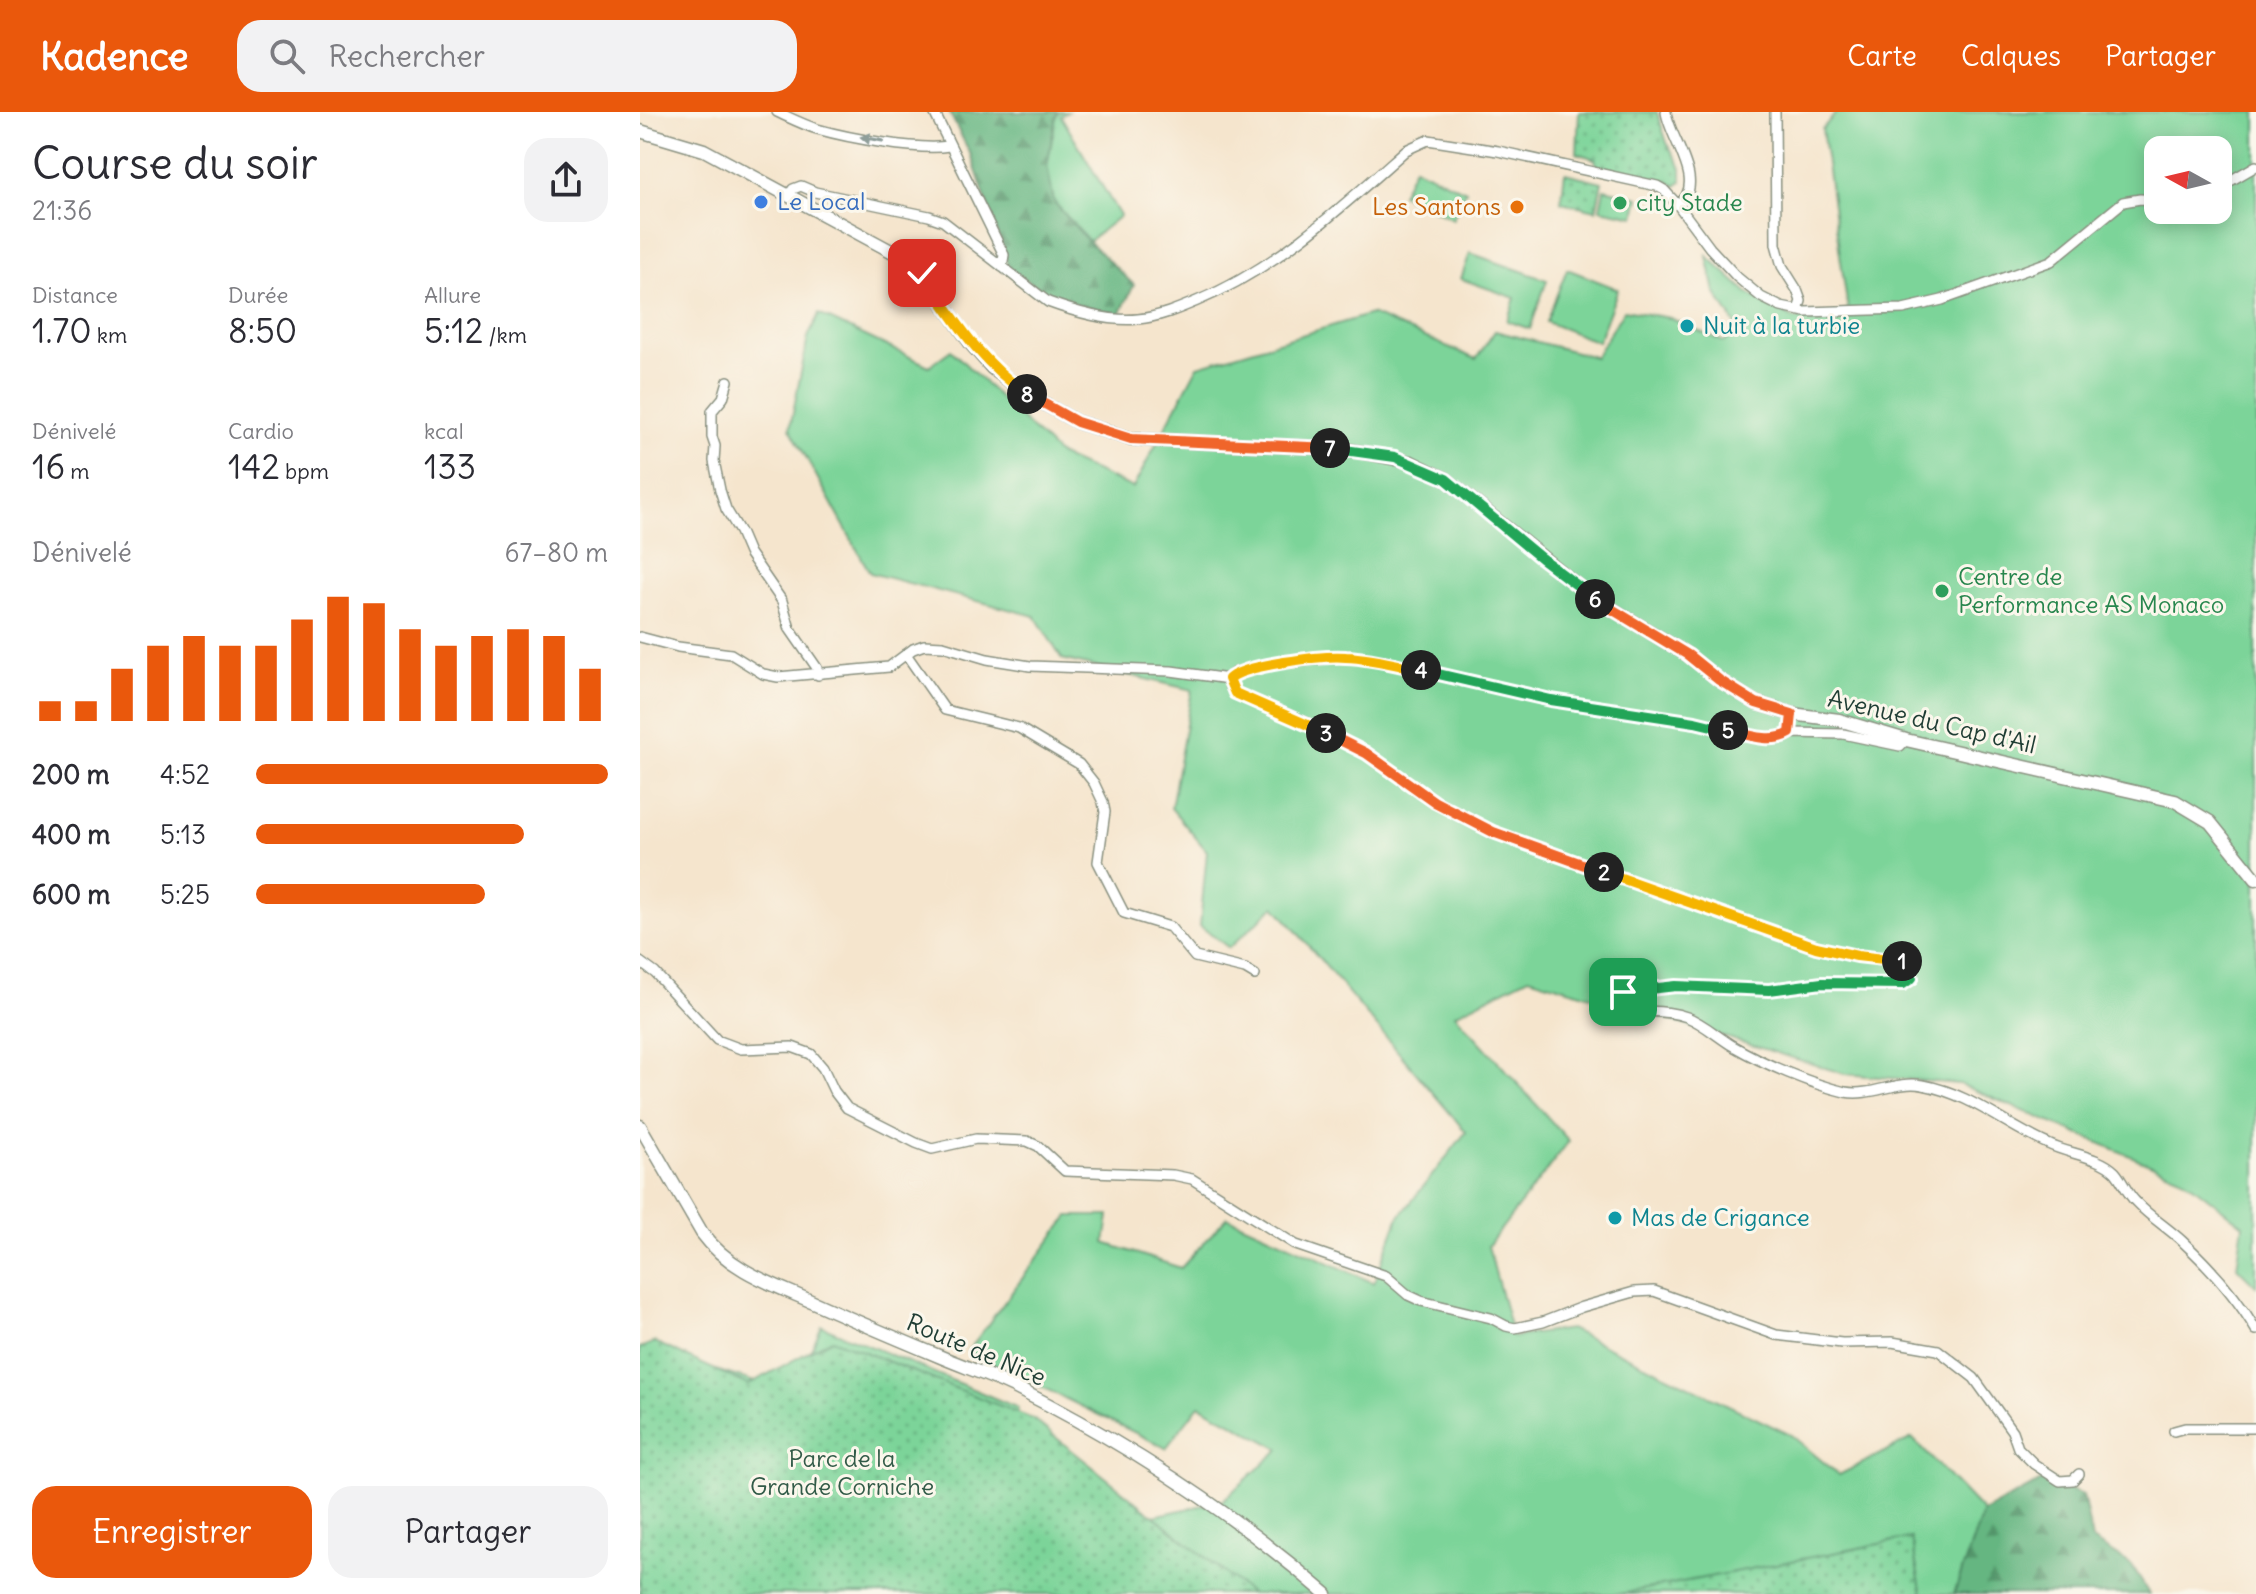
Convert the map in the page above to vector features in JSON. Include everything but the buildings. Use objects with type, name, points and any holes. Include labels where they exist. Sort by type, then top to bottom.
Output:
[{"type":"street","points":[[777,112],[816,129],[879,140],[949,146]]},
{"type":"street","points":[[934,112],[1004,255],[1002,267]]},
{"type":"street","points":[[1666,112],[1691,184],[1686,199],[1678,205]]},
{"type":"street","points":[[1775,112],[1776,244],[1782,266],[1801,301],[1798,310]]},
{"type":"street","name":"Avenue du Cap d'Ail","points":[[640,131],[704,150],[914,265],[992,368],[1055,411],[1103,432],[1131,439],[1345,449],[1411,462],[1446,479],[1589,595],[1677,648],[1756,703],[1792,714],[1839,720],[1906,740],[2175,801],[2210,822],[2256,879]]},
{"type":"street","points":[[789,195],[801,186],[815,192],[943,221],[1048,302],[1068,310],[1131,320],[1168,313],[1218,292],[1284,255],[1406,150],[1428,140],[1522,156],[1657,186],[1678,205],[1710,248],[1737,277],[1761,297],[1781,307],[1798,310],[1903,309],[1942,300],[2051,261],[2123,202],[2144,199]]},
{"type":"street","points":[[2232,180],[2256,166]]},
{"type":"street","points":[[728,381],[723,398],[712,411],[714,461],[720,490],[726,509],[749,553],[782,601],[790,629],[817,668],[818,675]]},
{"type":"street","points":[[640,637],[678,647],[731,654],[768,676],[818,675],[889,667],[924,645],[943,646],[987,659],[1030,666],[1171,671],[1229,679]]},
{"type":"street","points":[[906,654],[945,710],[1019,728],[1071,757],[1087,773],[1099,793],[1105,812],[1098,862],[1124,913],[1170,927],[1195,957],[1245,969],[1255,975]]},
{"type":"street","points":[[1229,679],[1234,673],[1266,665],[1344,656],[1386,662],[1551,700],[1695,722],[1763,738],[1783,737],[1790,733],[1843,734],[1890,746],[1900,746],[1906,740]]},
{"type":"street","points":[[1229,679],[1235,693],[1305,722],[1366,753],[1435,802],[1493,832],[1816,947],[1857,956],[1900,960],[1909,967],[1912,978],[1903,984],[1822,983],[1769,990],[1676,986],[1623,992],[1613,1002],[1615,1007],[1624,1010],[1649,1009],[1687,1017],[1736,1048],[1846,1092],[1863,1093],[1905,1084],[1950,1091],[2040,1140],[2099,1163],[2115,1172],[2135,1201],[2183,1242],[2242,1307],[2256,1330]]},
{"type":"street","points":[[1790,733],[1792,714]]},
{"type":"street","points":[[640,962],[655,973],[717,1040],[741,1049],[792,1047],[811,1054],[847,1108],[932,1149],[976,1139],[1027,1141],[1038,1146],[1065,1171],[1173,1175],[1192,1179],[1296,1245],[1386,1276],[1408,1295],[1421,1301],[1491,1318],[1515,1328],[1634,1292],[1654,1291],[1776,1335],[1842,1343],[1892,1342],[1938,1350],[1974,1378],[2012,1431],[2018,1448],[2034,1464],[2060,1481],[2073,1480],[2079,1474]]},
{"type":"street","name":"Route de Nice","points":[[640,1126],[702,1233],[735,1266],[879,1332],[1011,1386],[1063,1413],[1149,1463],[1234,1519],[1326,1594]]},
{"type":"street","points":[[2174,1431],[2185,1428],[2256,1428]]},
{"type":"green space","points":[[949,112],[1059,112],[1047,166],[1054,202],[1089,242],[1134,285],[1120,314],[1059,300],[1009,269],[971,155]]},
{"type":"green space","points":[[1059,112],[1068,112],[1061,116],[1120,216],[1089,241],[1054,203],[1047,166]]},
{"type":"green space","points":[[1579,112],[1657,112],[1667,143],[1682,169],[1682,181],[1676,186],[1664,180],[1597,166],[1595,159],[1577,153]]},
{"type":"green space","points":[[1837,112],[2256,112],[2256,1286],[2237,1267],[2243,1225],[2183,1178],[1959,1084],[1845,1074],[1529,977],[1455,1014],[1569,1141],[1488,1246],[1513,1337],[1570,1329],[1791,1435],[1839,1475],[1912,1438],[1983,1512],[1954,1594],[640,1594],[667,1355],[791,1393],[822,1326],[1018,1408],[1010,1470],[1131,1521],[1222,1501],[1280,1449],[1199,1405],[1166,1448],[968,1351],[1069,1216],[1109,1216],[1105,1243],[1181,1268],[1227,1217],[1374,1283],[1398,1219],[1466,1132],[1275,906],[1229,948],[1200,926],[1207,851],[1171,808],[1192,690],[1062,659],[1035,616],[870,573],[790,428],[808,337],[819,314],[929,366],[951,350],[1059,455],[1133,488],[1198,366],[1371,314],[1476,359],[1495,331],[1595,357],[1624,310],[1670,318],[1724,342],[1739,330],[1715,292],[1707,256],[1749,294],[1795,319],[1849,317],[1822,129]]},
{"type":"green space","points":[[1414,167],[1466,191],[1453,219],[1401,194]]},
{"type":"green space","points":[[1565,173],[1602,182],[1596,210],[1561,202]]},
{"type":"green space","name":"city Stade","points":[[1604,189],[1639,197],[1635,216],[1600,209]]},
{"type":"green space","points":[[1470,253],[1547,280],[1530,329],[1507,321],[1515,298],[1461,279]]},
{"type":"green space","points":[[1567,269],[1618,289],[1598,342],[1546,322]]},
{"type":"green space","name":"Parc de la Grande Corniche","points":[[832,1339],[1033,1419],[1251,1594],[640,1594],[640,1348],[655,1342],[748,1385]]},
{"type":"green space","points":[[2045,1479],[2083,1495],[2092,1540],[2132,1565],[2149,1594],[1954,1594],[1983,1512]]},
{"type":"green space","points":[[1911,1538],[1922,1594],[1620,1594]]},
{"type":"place","name":"Le Local","points":[[761,202]]},
{"type":"place","name":"city Stade","points":[[1620,203]]},
{"type":"place","name":"Les Santons","points":[[1517,207]]},
{"type":"place","name":"Nuit à la turbie","points":[[1687,326]]},
{"type":"place","name":"Centre de Performance AS Monaco","points":[[1942,591]]},
{"type":"place","name":"Mas de Crigance","points":[[1615,1218]]},
{"type":"route","points":[[922,273],[971,344],[992,368],[1055,411],[1103,432],[1131,439],[1345,449],[1411,462],[1446,479],[1589,595],[1688,655],[1719,680],[1756,703],[1792,714],[1790,733],[1783,737],[1763,738],[1695,722],[1551,700],[1386,662],[1344,656],[1266,665],[1234,673],[1229,679],[1235,693],[1305,722],[1366,753],[1435,802],[1493,832],[1816,947],[1857,956],[1900,960],[1909,967],[1912,978],[1903,984],[1822,983],[1769,990],[1676,986],[1623,992]]}]
